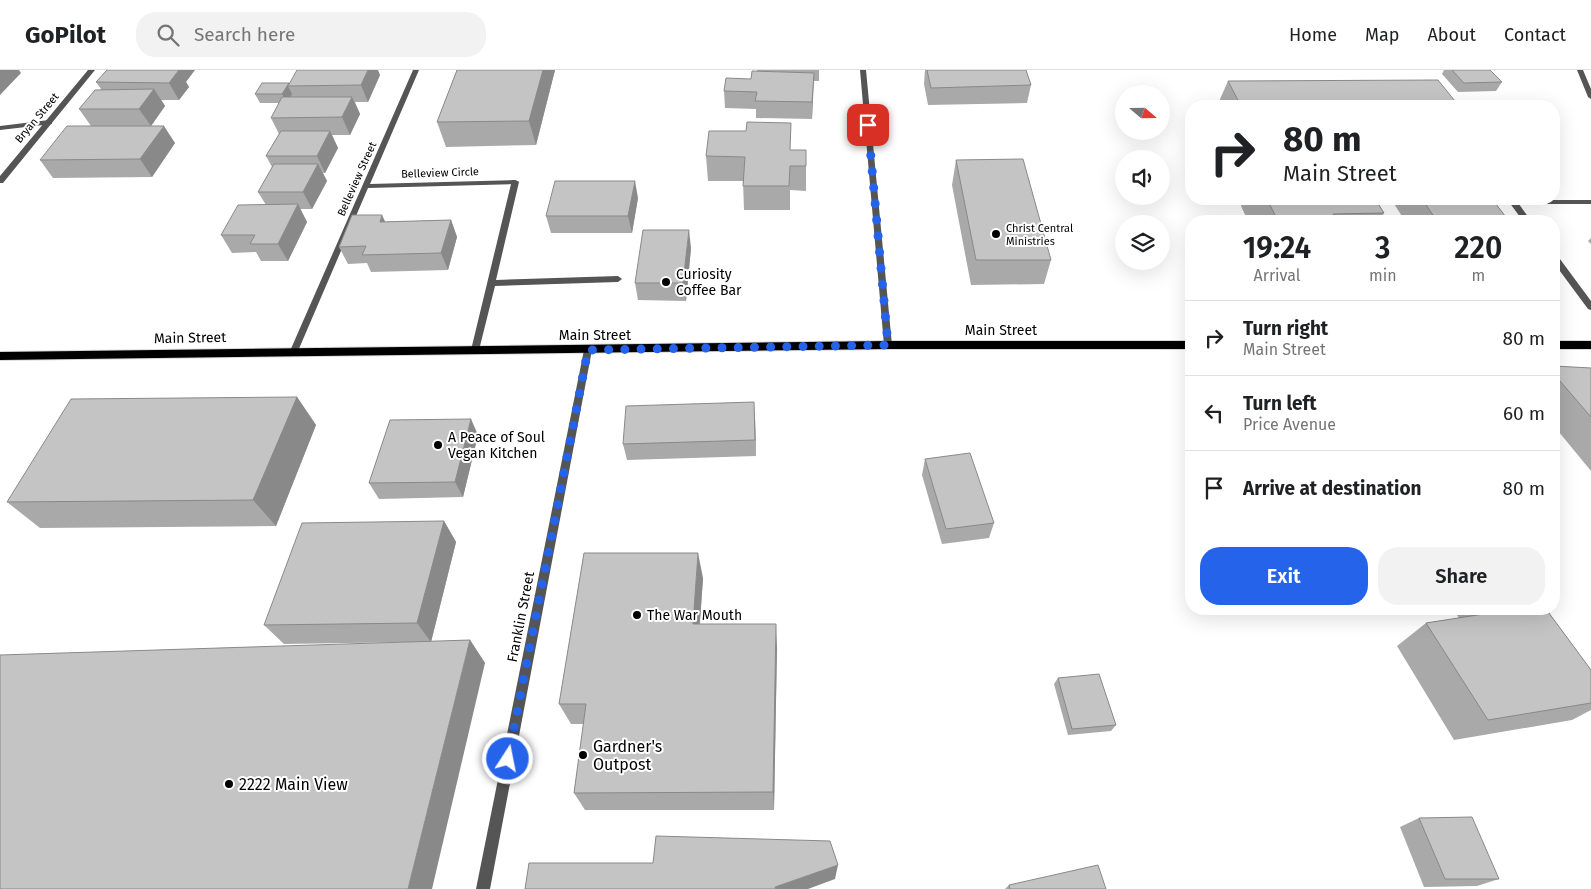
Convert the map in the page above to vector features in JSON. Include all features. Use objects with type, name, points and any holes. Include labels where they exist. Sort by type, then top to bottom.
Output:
[{"type":"main road","name":"Main Street","points":[[0,356],[888,345],[1185,345]]},
{"type":"main road","points":[[1560,345],[1591,345]]},
{"type":"street","name":"Bryan Street","points":[[0,181],[3,173],[92,70]]},
{"type":"street","name":"Belleview Street","points":[[294,351],[416,70]]},
{"type":"street","points":[[863,70],[888,345]]},
{"type":"street","points":[[1580,70],[1591,97]]},
{"type":"street","points":[[0,128],[49,122]]},
{"type":"street","name":"Belleview Circle","points":[[366,186],[515,182],[491,283]]},
{"type":"street","points":[[1560,202],[1591,202]]},
{"type":"street","points":[[1560,265],[1591,307]]},
{"type":"street","points":[[475,350],[491,283],[618,279]]},
{"type":"street","name":"Franklin Street","points":[[483,889],[588,350]]},
{"type":"building","points":[[107,70],[179,70],[169,83],[96,82]]},
{"type":"building","points":[[297,70],[368,70],[361,85],[288,86]]},
{"type":"building","points":[[457,70],[543,70],[529,121],[437,122]]},
{"type":"building","points":[[927,70],[1026,70],[1031,85],[931,88]]},
{"type":"building","points":[[1452,70],[1490,70],[1502,82],[1464,83]]},
{"type":"building","points":[[752,71],[814,73],[812,102],[755,101],[757,92],[724,91],[726,78],[751,79]]},
{"type":"building","points":[[1438,80],[1454,100],[1238,100],[1228,81]]},
{"type":"building","points":[[262,83],[289,83],[282,94],[255,94]]},
{"type":"building","points":[[154,89],[139,109],[79,109],[95,90]]},
{"type":"building","points":[[282,97],[352,97],[342,117],[271,118]]},
{"type":"building","points":[[747,122],[791,123],[790,150],[806,150],[806,166],[790,166],[789,186],[743,186],[745,157],[706,156],[709,131],[746,131]]},
{"type":"building","points":[[67,126],[164,126],[140,159],[40,160]]},
{"type":"building","points":[[281,131],[330,131],[317,156],[266,156]]},
{"type":"building","name":"Christ Central Ministries","points":[[1023,159],[1051,260],[976,260],[956,160]]},
{"type":"building","points":[[274,164],[318,164],[303,192],[258,192]]},
{"type":"building","points":[[555,181],[635,181],[628,216],[546,216]]},
{"type":"building","points":[[298,204],[278,244],[250,244],[255,235],[221,235],[238,205]]},
{"type":"building","points":[[1270,205],[1379,205],[1384,213],[1334,215],[1275,215]]},
{"type":"building","points":[[1426,205],[1497,205],[1504,215],[1433,215]]},
{"type":"building","points":[[352,215],[382,215],[380,222],[451,220],[441,253],[362,255],[366,246],[339,247]]},
{"type":"building","points":[[643,230],[689,230],[683,283],[635,283]]},
{"type":"building","points":[[1560,366],[1591,368],[1591,417],[1560,381]]},
{"type":"building","points":[[297,397],[253,500],[7,502],[71,399]]},
{"type":"building","points":[[754,402],[755,440],[623,444],[626,406]]},
{"type":"building","points":[[471,419],[455,482],[369,483],[390,420]]},
{"type":"building","points":[[970,453],[994,523],[946,529],[925,459]]},
{"type":"building","points":[[444,521],[417,623],[264,625],[302,523]]},
{"type":"building","points":[[584,553],[698,553],[693,624],[776,624],[773,792],[574,793],[586,704],[559,704]]},
{"type":"building","points":[[1477,615],[1550,615],[1591,670],[1591,703],[1488,720],[1426,623]]},
{"type":"building","name":"2222 Main View","points":[[470,640],[408,889],[0,889],[0,655]]},
{"type":"building","points":[[1099,674],[1116,725],[1072,729],[1058,678]]},
{"type":"building","points":[[1472,817],[1499,879],[1445,879],[1419,818]]},
{"type":"building","points":[[656,836],[830,841],[838,865],[775,887],[776,889],[525,889],[529,863],[653,863]]},
{"type":"building","points":[[1098,865],[1106,889],[1010,889],[1009,885]]},
{"type":"place","name":"Christ Central Ministries","points":[[996,234]]},
{"type":"place","name":"Curiosity Coffee Bar","points":[[666,282]]},
{"type":"place","name":"A Peace of Soul Vegan Kitchen","points":[[438,445]]},
{"type":"place","name":"The War Mouth","points":[[637,615]]},
{"type":"place","name":"Gardner's Outpost","points":[[583,755]]},
{"type":"place","name":"2222 Main View","points":[[229,784]]},
{"type":"route","points":[[508,759],[588,350],[888,345],[868,125]]}]
